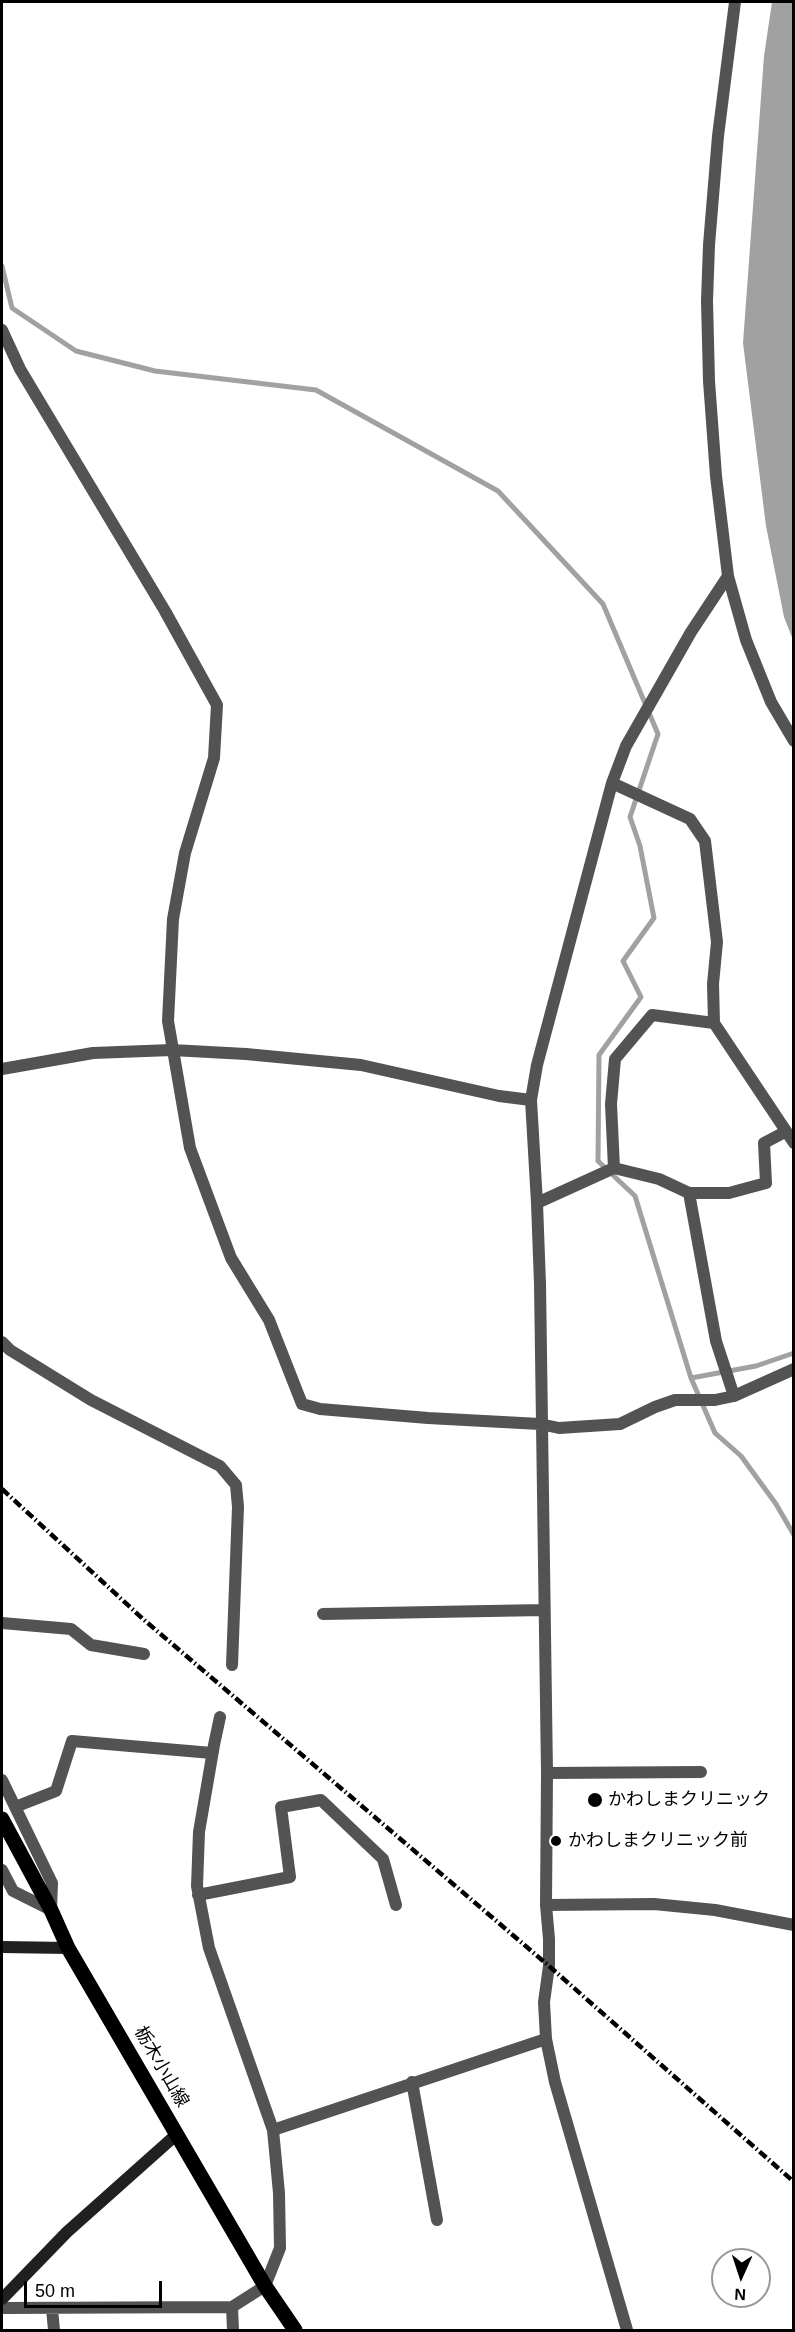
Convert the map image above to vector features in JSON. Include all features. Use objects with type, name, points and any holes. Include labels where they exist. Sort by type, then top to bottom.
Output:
[{"type":"main road","name":"栃木小山線","points":[[2,1819],[51,1910],[68,1948],[265,2286],[295,2331]]},
{"type":"street","points":[[735,2],[717,147],[709,244],[707,301],[712,428],[728,576],[746,640],[758,671],[771,702],[794,741]]},
{"type":"street","points":[[2,330],[20,369],[165,611],[217,705],[214,758],[185,853],[173,918],[168,1021],[190,1148],[226,1247],[269,1320],[302,1404],[320,1409],[540,1424],[559,1428],[620,1424],[675,1400],[715,1400],[734,1396],[794,1369]]},
{"type":"street","points":[[627,2331],[555,2082],[546,2039],[544,2002],[549,1966],[546,1905],[547,1773],[537,1203],[531,1100],[537,1065],[612,783],[626,746],[691,632],[728,576]]},
{"type":"street","points":[[612,783],[690,819],[705,841],[717,942],[713,984],[714,1023],[794,1143]]},
{"type":"street","points":[[614,1168],[611,1104],[615,1059],[652,1015],[714,1023]]},
{"type":"street","points":[[2,1069],[93,1053],[172,1050],[246,1054],[361,1065],[499,1096],[531,1100]]},
{"type":"street","points":[[537,1203],[614,1168],[659,1179],[689,1192],[729,1193],[766,1183],[764,1143],[785,1132]]},
{"type":"street","points":[[689,1192],[716,1341],[734,1396]]},
{"type":"street","points":[[2,1342],[10,1350],[91,1400],[220,1466],[236,1485],[238,1508],[232,1665]]},
{"type":"street","points":[[323,1614],[544,1610]]},
{"type":"street","points":[[2,1623],[71,1629],[91,1645],[144,1654]]},
{"type":"street","points":[[2,2308],[232,2307],[265,2286],[280,2248],[279,2193],[273,2130],[209,1948],[198,1895],[199,1832],[220,1717]]},
{"type":"street","points":[[15,1807],[56,1791],[72,1741],[212,1753]]},
{"type":"street","points":[[547,1773],[701,1772]]},
{"type":"street","points":[[2,1780],[52,1882],[51,1910],[13,1891],[2,1870]]},
{"type":"street","points":[[198,1895],[290,1877],[281,1807],[321,1800],[383,1858],[396,1905]]},
{"type":"street","points":[[546,1905],[654,1904],[715,1910],[794,1924]]},
{"type":"street","points":[[2,1947],[68,1948]]},
{"type":"street","points":[[273,2130],[546,2039]]},
{"type":"street","points":[[412,2082],[437,2220]]},
{"type":"street","points":[[2,2299],[67,2232],[177,2134]]},
{"type":"street","points":[[232,2307],[233,2331]]},
{"type":"street","points":[[52,2309],[54,2331]]},
{"type":"shaded area","points":[[772,2],[794,2],[794,161],[783,219],[788,292],[794,328],[793,640],[784,617],[766,526],[743,343],[764,56]]},
{"type":"waterway","points":[[784,303],[787,154]]},
{"type":"waterway","points":[[2,266],[12,308],[76,351],[155,371],[316,390],[498,491],[603,604],[658,734],[630,817],[640,846],[654,918],[623,961],[641,997],[599,1055],[598,1161],[635,1196],[691,1378],[756,1366],[794,1353]]},
{"type":"waterway","points":[[691,1378],[715,1433],[741,1456],[776,1504],[794,1535]]},
{"type":"railway","points":[[2,1489],[143,1619],[549,1966],[794,2182]]},
{"type":"place","name":"かわしまクリニック","points":[[595,1800]]},
{"type":"place","name":"かわしまクリニック前","points":[[556,1841]]}]
